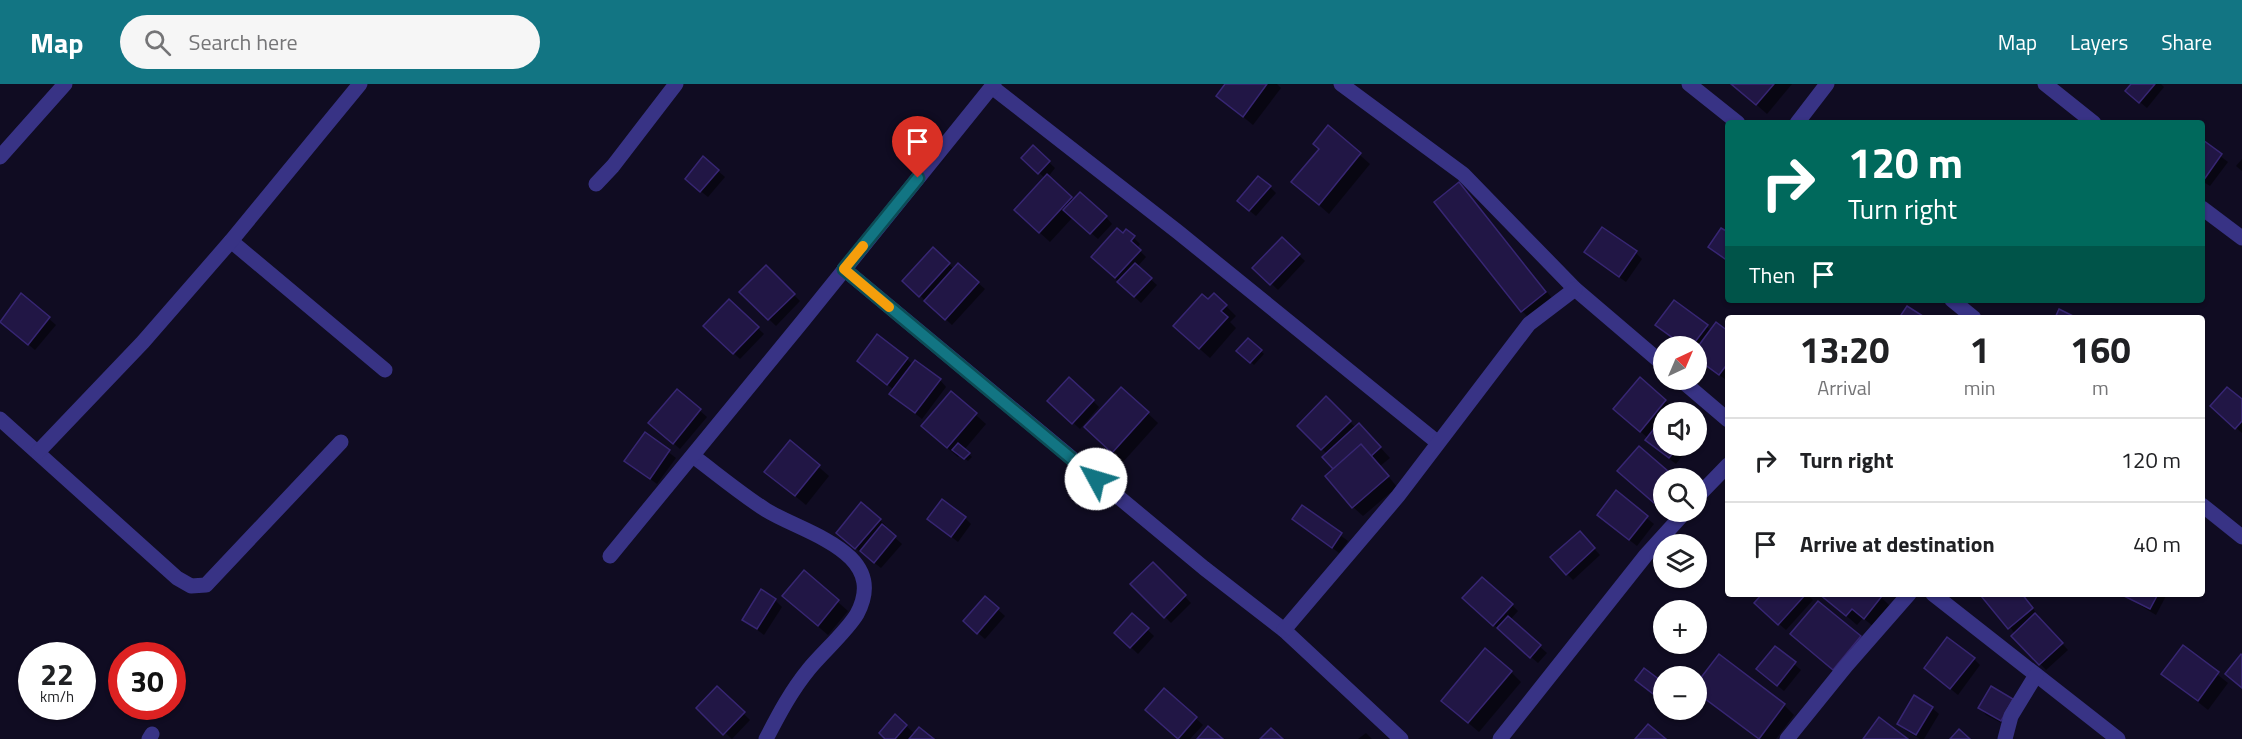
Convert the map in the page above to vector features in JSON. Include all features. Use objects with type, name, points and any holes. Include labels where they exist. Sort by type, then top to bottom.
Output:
[{"type":"street","points":[[0,157],[65,84]]},
{"type":"street","points":[[38,452],[143,342],[231,241],[360,84]]},
{"type":"street","points":[[596,184],[613,166],[676,84]]},
{"type":"street","points":[[1341,84],[1463,174],[1575,289],[1653,356]]},
{"type":"street","points":[[1689,84],[1734,120]]},
{"type":"street","points":[[1799,120],[1827,84]]},
{"type":"street","points":[[2045,84],[2090,120]]},
{"type":"street","points":[[610,556],[993,86],[1178,232],[1437,442]]},
{"type":"street","points":[[2205,210],[2242,238]]},
{"type":"street","points":[[231,241],[385,370]]},
{"type":"street","points":[[844,269],[1204,568],[1284,630],[1401,739]]},
{"type":"street","points":[[1284,630],[1398,496],[1529,324],[1575,289]]},
{"type":"street","points":[[1956,303],[1970,315]]},
{"type":"street","points":[[1693,390],[1725,417]]},
{"type":"street","points":[[0,419],[177,578],[191,586],[207,585],[341,442]]},
{"type":"street","points":[[693,456],[766,510],[826,539],[849,557],[863,573],[864,594],[856,615],[798,683],[766,739]]},
{"type":"street","points":[[1707,487],[1725,468]]},
{"type":"street","points":[[2205,507],[2242,537]]},
{"type":"street","points":[[1500,739],[1617,591],[1676,522]]},
{"type":"street","points":[[1787,739],[1846,666],[1906,597]]},
{"type":"street","points":[[1937,597],[2118,739]]},
{"type":"street","points":[[2005,739],[2011,716],[2036,675]]},
{"type":"building","points":[[1225,84],[1267,84],[1243,117],[1216,96]]},
{"type":"building","points":[[1731,84],[1774,84],[1756,105]]},
{"type":"building","points":[[2131,84],[2155,84],[2139,103],[2125,91]]},
{"type":"building","points":[[1328,125],[1361,153],[1319,205],[1291,182],[1319,149],[1313,144]]},
{"type":"building","points":[[2205,141],[2222,154],[2205,178]]},
{"type":"building","points":[[1033,145],[1050,161],[1038,174],[1021,158]]},
{"type":"building","points":[[703,156],[719,170],[700,192],[685,179]]},
{"type":"building","points":[[1047,174],[1072,197],[1039,233],[1014,210]]},
{"type":"building","points":[[1258,176],[1271,186],[1249,211],[1237,201]]},
{"type":"building","points":[[1459,182],[1546,292],[1521,312],[1434,202]]},
{"type":"building","points":[[1080,192],[1107,216],[1090,234],[1063,210]]},
{"type":"building","points":[[1602,227],[1637,251],[1619,277],[1584,252]]},
{"type":"building","points":[[1117,228],[1123,233],[1126,229],[1135,236],[1131,241],[1141,250],[1115,278],[1091,257]]},
{"type":"building","points":[[1721,228],[1725,230],[1725,259],[1708,247]]},
{"type":"building","points":[[1282,237],[1300,254],[1270,285],[1252,268]]},
{"type":"building","points":[[933,247],[950,263],[919,297],[902,281]]},
{"type":"building","points":[[958,263],[979,282],[945,320],[924,301]]},
{"type":"building","points":[[1135,263],[1152,278],[1134,297],[1117,282]]},
{"type":"building","points":[[766,265],[795,294],[768,320],[739,292]]},
{"type":"building","points":[[21,293],[50,317],[28,345],[0,322]]},
{"type":"building","points":[[1214,293],[1227,305],[1221,311],[1228,317],[1199,349],[1173,326],[1202,294],[1208,299]]},
{"type":"building","points":[[729,299],[759,327],[733,354],[703,326]]},
{"type":"building","points":[[1674,300],[1708,325],[1700,336],[1670,336],[1655,325]]},
{"type":"building","points":[[1907,306],[1921,315],[1901,315]]},
{"type":"building","points":[[2059,309],[2071,315],[2056,315]]},
{"type":"building","points":[[1716,322],[1725,329],[1725,367],[1719,375],[1707,366],[1706,336]]},
{"type":"building","points":[[877,334],[908,358],[887,385],[857,361]]},
{"type":"building","points":[[1248,338],[1262,350],[1250,363],[1236,351]]},
{"type":"building","points":[[915,360],[941,379],[915,413],[889,394]]},
{"type":"building","points":[[1069,377],[1094,400],[1072,424],[1047,401]]},
{"type":"building","points":[[1640,377],[1666,400],[1653,402],[1653,416],[1640,432],[1613,409]]},
{"type":"building","points":[[1121,387],[1149,412],[1112,453],[1084,427]]},
{"type":"building","points":[[2227,387],[2242,399],[2242,421],[2235,429],[2210,406]]},
{"type":"building","points":[[677,389],[701,409],[673,444],[648,423]]},
{"type":"building","points":[[951,391],[977,413],[947,448],[921,426]]},
{"type":"building","points":[[1326,396],[1351,421],[1321,450],[1297,426]]},
{"type":"building","points":[[1359,423],[1381,447],[1344,481],[1322,457]]},
{"type":"building","points":[[1653,430],[1653,446],[1645,440]]},
{"type":"building","points":[[645,432],[670,450],[650,479],[624,461]]},
{"type":"building","points":[[790,440],[820,465],[795,496],[764,472]]},
{"type":"building","points":[[958,443],[970,453],[964,459],[952,450]]},
{"type":"building","points":[[1361,444],[1389,476],[1352,508],[1325,476]]},
{"type":"building","points":[[1639,446],[1664,468],[1653,468],[1653,502],[1617,471]]},
{"type":"building","points":[[1616,490],[1648,516],[1629,540],[1597,515]]},
{"type":"building","points":[[942,499],[966,517],[951,537],[927,519]]},
{"type":"building","points":[[861,502],[881,519],[855,549],[836,533]]},
{"type":"building","points":[[1302,505],[1342,533],[1332,548],[1292,519]]},
{"type":"building","points":[[882,524],[896,536],[874,563],[860,551]]},
{"type":"building","points":[[1580,531],[1595,548],[1566,575],[1550,557]]},
{"type":"building","points":[[1153,562],[1186,595],[1164,618],[1130,584]]},
{"type":"building","points":[[804,570],[839,600],[818,626],[782,596]]},
{"type":"building","points":[[1482,577],[1513,604],[1493,626],[1462,598]]},
{"type":"building","points":[[761,589],[776,599],[757,629],[742,620]]},
{"type":"building","points":[[985,596],[999,608],[977,634],[963,621]]},
{"type":"building","points":[[1759,597],[1803,597],[1778,625],[1754,603]]},
{"type":"building","points":[[1823,597],[1881,597],[1864,619],[1852,609],[1846,616]]},
{"type":"building","points":[[1982,597],[2024,597],[2033,608],[2008,629]]},
{"type":"building","points":[[2126,597],[2156,597],[2150,609]]},
{"type":"building","points":[[1818,601],[1861,636],[1833,670],[1790,634]]},
{"type":"building","points":[[1132,613],[1149,628],[1130,648],[1114,633]]},
{"type":"building","points":[[2035,613],[2063,643],[2039,665],[2011,636]]},
{"type":"building","points":[[1508,616],[1541,645],[1530,658],[1497,628]]},
{"type":"building","points":[[1947,637],[1975,658],[1950,689],[1924,668]]},
{"type":"building","points":[[2183,645],[2219,672],[2198,701],[2161,674]]},
{"type":"building","points":[[1775,646],[1796,662],[1777,686],[1756,669]]},
{"type":"building","points":[[1485,648],[1512,671],[1468,723],[1441,701]]},
{"type":"building","points":[[1719,654],[1785,704],[1759,739],[1707,700],[1707,670]]},
{"type":"building","points":[[2242,655],[2242,688],[2225,674]]},
{"type":"building","points":[[1644,668],[1653,675],[1653,694],[1635,680]]},
{"type":"building","points":[[717,686],[745,712],[723,735],[696,708]]},
{"type":"building","points":[[1991,686],[2013,699],[2001,721],[1978,708]]},
{"type":"building","points":[[1164,688],[1197,717],[1178,739],[1145,710]]},
{"type":"building","points":[[1914,695],[1933,707],[1916,735],[1897,724]]},
{"type":"building","points":[[895,714],[907,725],[895,739],[885,739],[879,733]]},
{"type":"building","points":[[1879,717],[1908,739],[1863,739]]},
{"type":"building","points":[[1648,724],[1666,739],[1635,739]]},
{"type":"building","points":[[1208,726],[1223,739],[1197,739]]},
{"type":"building","points":[[919,727],[934,739],[909,739]]},
{"type":"building","points":[[1271,728],[1283,739],[1260,739]]},
{"type":"building","points":[[1959,729],[1970,739],[1950,739]]},
{"type":"slow traffic","points":[[863,246],[844,269],[889,307]]},
{"type":"route","points":[[918,178],[844,269],[1096,479]]}]
